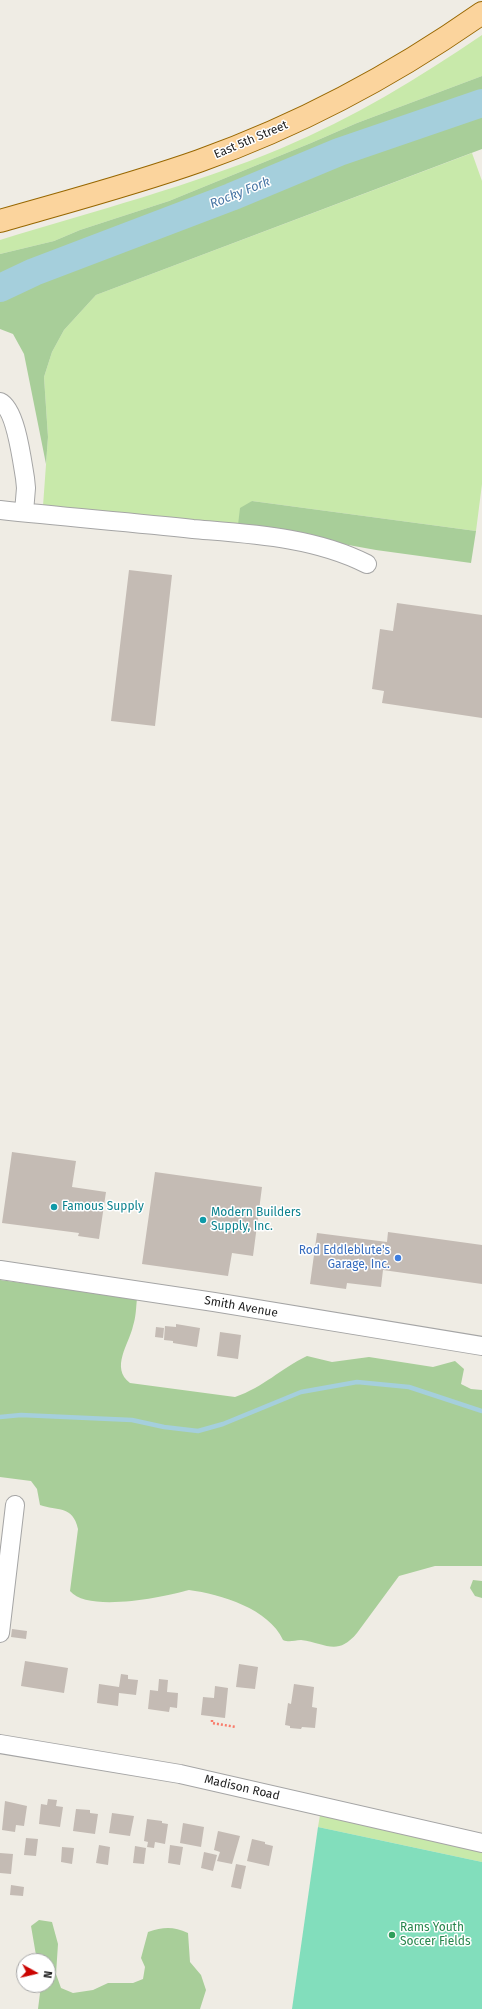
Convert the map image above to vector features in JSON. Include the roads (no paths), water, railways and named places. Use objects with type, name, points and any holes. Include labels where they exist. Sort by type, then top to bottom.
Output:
[{"type":"main road","name":"East 5th Street","points":[[0,221],[169,171],[263,135],[382,77],[482,13]]},
{"type":"street","points":[[0,402],[3,403],[13,419],[25,478],[26,488],[24,512]]},
{"type":"street","points":[[0,510],[253,535],[332,549],[367,564]]},
{"type":"street","name":"Smith Avenue","points":[[0,1270],[214,1302],[482,1346]]},
{"type":"street","points":[[0,1633],[15,1505]]},
{"type":"street","name":"Madison Road","points":[[0,1744],[180,1774],[482,1843]]},
{"type":"waterway","name":"Rocky Fork","points":[[0,288],[34,272],[231,197],[339,152],[482,103]]},
{"type":"waterway","points":[[0,1417],[21,1415],[132,1420],[164,1427],[198,1431],[223,1424],[301,1392],[357,1382],[409,1387],[482,1411]]},
{"type":"place","name":"Famous Supply","points":[[54,1207]]},
{"type":"place","name":"Modern Builders Supply, Inc.","points":[[203,1220]]},
{"type":"place","name":"Rod Eddleblute's Garage, Inc.","points":[[398,1258]]},
{"type":"place","name":"Rams Youth Soccer Fields","points":[[392,1935]]}]
